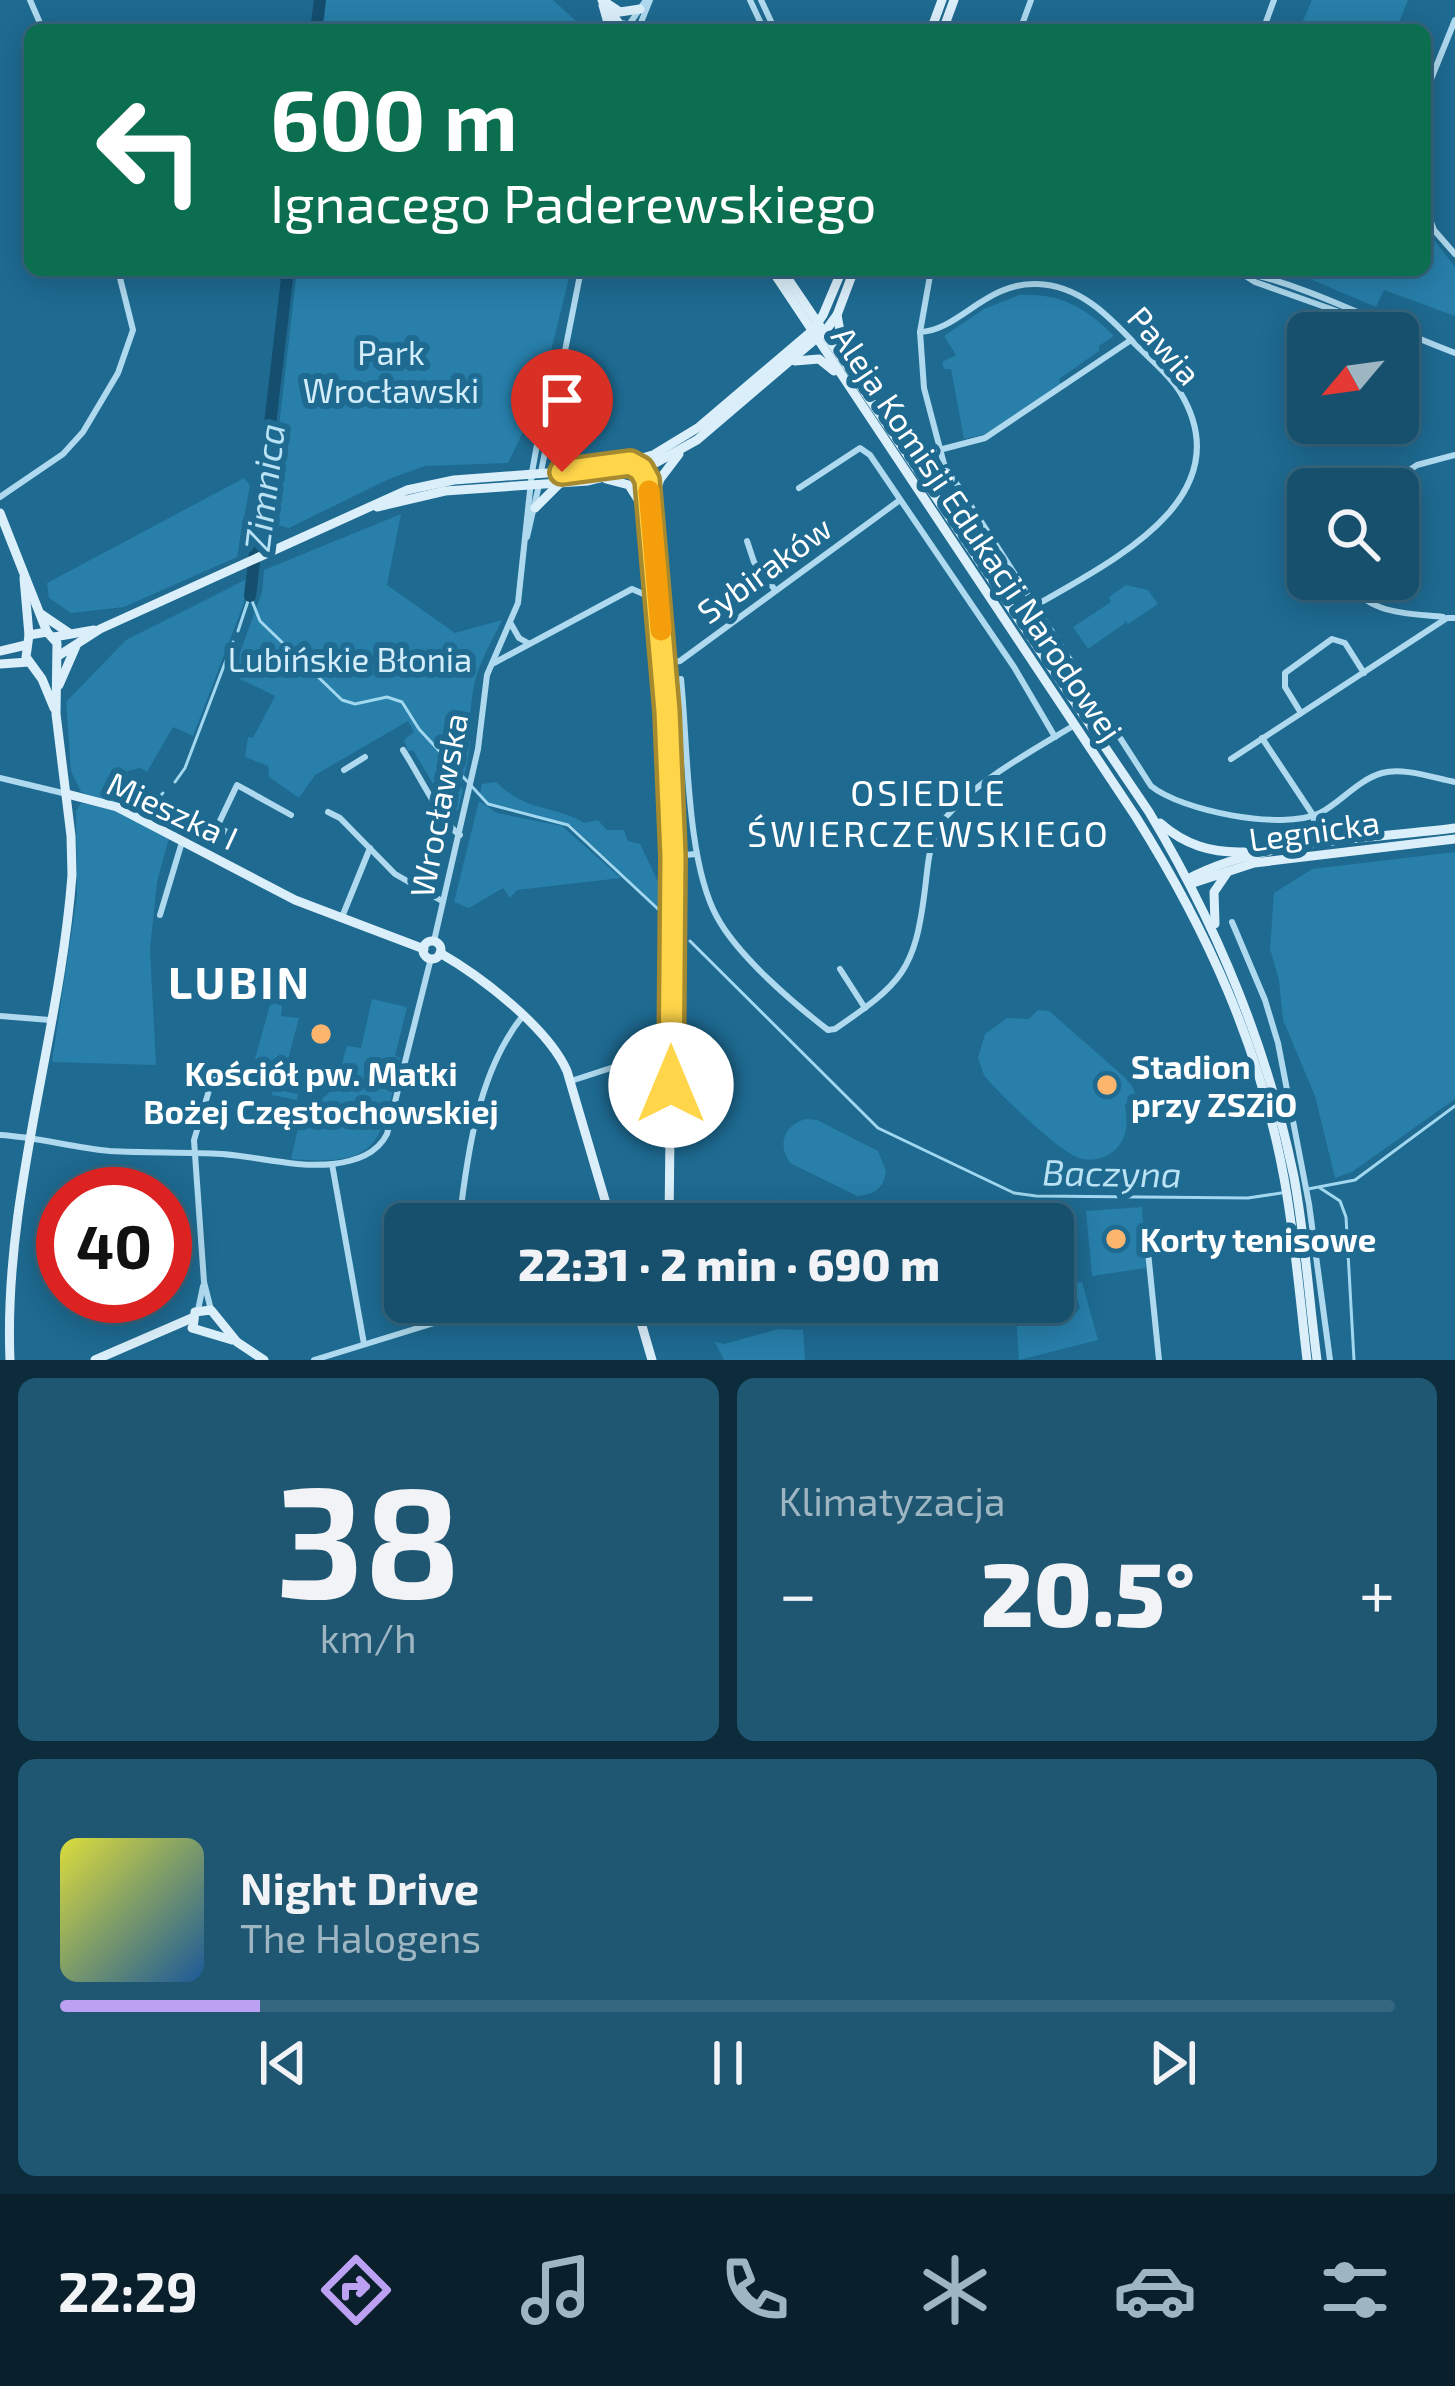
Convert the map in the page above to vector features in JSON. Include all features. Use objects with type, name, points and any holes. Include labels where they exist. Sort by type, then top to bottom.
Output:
[{"type":"main road","points":[[602,0],[620,12],[646,3]]},
{"type":"main road","name":"Aleja Komisji Edukacji Narodowej","points":[[777,276],[851,368],[1149,812],[1186,883]]},
{"type":"main road","name":"Aleja Komisji Edukacji Narodowej","points":[[786,276],[806,302],[844,380],[1073,726],[1186,883]]},
{"type":"main road","points":[[669,1203],[673,856],[646,506],[659,478],[682,450],[785,366],[818,330],[840,276]]},
{"type":"main road","points":[[0,664],[32,666],[56,661],[100,629],[245,567],[394,495],[441,481],[536,478],[599,470],[650,456],[699,427],[837,315],[852,276]]},
{"type":"main road","points":[[806,302],[824,298],[836,286]]},
{"type":"main road","points":[[837,315],[851,368]]},
{"type":"main road","points":[[785,366],[815,358],[844,380]]},
{"type":"main road","points":[[536,478],[559,484],[602,478],[641,469],[682,450]]},
{"type":"main road","points":[[641,469],[650,456]]},
{"type":"main road","points":[[630,463],[646,476],[648,596],[658,665]]},
{"type":"main road","points":[[602,478],[629,485],[646,506]]},
{"type":"main road","points":[[535,508],[559,484]]},
{"type":"main road","points":[[0,513],[51,634],[72,875],[32,1137],[7,1360]]},
{"type":"main road","points":[[25,578],[32,666],[56,713]]},
{"type":"main road","points":[[41,614],[69,633]]},
{"type":"main road","points":[[0,651],[51,634],[100,629]]},
{"type":"main road","points":[[57,691],[76,646]]},
{"type":"main road","name":"Mieszka I","points":[[67,794],[117,807],[296,900],[432,954],[522,1017],[555,1048],[570,1081],[606,1203]]},
{"type":"main road","points":[[1149,812],[1172,834],[1205,849],[1267,850]]},
{"type":"main road","name":"Legnicka","points":[[1186,883],[1221,863],[1267,850],[1455,828]]},
{"type":"main road","name":"Legnicka","points":[[1186,883],[1254,863],[1455,839]]},
{"type":"main road","points":[[1229,869],[1216,887],[1212,904],[1220,940],[1265,1060],[1294,1175],[1317,1360]]},
{"type":"main road","points":[[1186,883],[1220,940]]},
{"type":"main road","points":[[1186,883],[1240,1017],[1294,1175]]},
{"type":"main road","points":[[432,954],[426,944],[434,941]]},
{"type":"main road","points":[[1299,1205],[1307,1360]]},
{"type":"main road","points":[[94,1360],[211,1310],[214,1327],[264,1360]]},
{"type":"main road","points":[[194,1319],[204,1334],[214,1327]]},
{"type":"main road","points":[[641,1323],[652,1360]]},
{"type":"street","points":[[1431,79],[1455,20]]},
{"type":"street","points":[[1431,222],[1455,254]]},
{"type":"street","points":[[0,497],[63,454],[83,432],[118,373],[133,330],[120,276]]},
{"type":"street","name":"Wrocławska","points":[[526,540],[535,508],[539,434],[552,404],[580,276]]},
{"type":"street","points":[[930,276],[920,332],[924,388],[952,482],[1145,778],[1159,793],[1188,805],[1263,818],[1313,815]]},
{"type":"street","points":[[1262,276],[1455,353]]},
{"type":"street","name":"Pawia","points":[[920,332],[937,328],[1004,287],[1057,286],[1082,297],[1132,340],[1179,389],[1190,412],[1196,448],[1193,472],[1178,506],[1163,522],[1035,606]]},
{"type":"street","points":[[939,450],[986,438],[1132,340]]},
{"type":"street","points":[[799,488],[860,448],[870,455],[1014,667],[1055,737]]},
{"type":"street","points":[[1412,468],[1455,455]]},
{"type":"street","name":"Wrocławska","points":[[434,941],[472,781],[491,665],[511,623],[536,478]]},
{"type":"street","name":"Sybiraków","points":[[658,665],[680,661],[900,500]]},
{"type":"street","points":[[747,541],[754,562],[775,590]]},
{"type":"street","points":[[491,665],[632,589],[648,596]]},
{"type":"street","points":[[1365,600],[1380,609],[1451,618]]},
{"type":"street","points":[[1420,614],[1426,632]]},
{"type":"street","points":[[1231,759],[1451,618]]},
{"type":"street","points":[[511,623],[525,644]]},
{"type":"street","points":[[1302,713],[1286,687],[1285,673],[1332,639],[1345,643],[1364,673]]},
{"type":"street","points":[[500,644],[525,644]]},
{"type":"street","points":[[681,679],[704,889],[723,928],[824,1028],[835,1029],[865,1008],[898,980],[911,959],[930,846],[942,823],[957,805],[1073,726]]},
{"type":"street","points":[[1262,738],[1313,815],[1318,845]]},
{"type":"street","points":[[404,750],[447,827],[460,836]]},
{"type":"street","points":[[344,770],[365,757]]},
{"type":"street","name":"Legnicka","points":[[1313,815],[1386,772],[1455,782]]},
{"type":"street","points":[[0,778],[67,794]]},
{"type":"street","points":[[233,835],[217,827],[237,785],[291,815]]},
{"type":"street","points":[[328,812],[340,818],[395,874],[443,901]]},
{"type":"street","points":[[160,915],[182,842]]},
{"type":"street","points":[[340,920],[370,848]]},
{"type":"street","points":[[673,856],[697,854]]},
{"type":"street","points":[[1232,922],[1272,1021],[1294,1175]]},
{"type":"street","points":[[0,1135],[101,1150],[332,1164],[373,1152],[388,1134],[432,954]]},
{"type":"street","points":[[840,969],[865,1008]]},
{"type":"street","points":[[0,1016],[51,1021]]},
{"type":"street","points":[[462,1203],[487,1085],[507,1038],[522,1017]]},
{"type":"street","points":[[570,1081],[614,1067],[672,1038]]},
{"type":"street","points":[[211,1310],[204,1282],[194,1140],[214,1074]]},
{"type":"street","points":[[332,1164],[364,1344]]},
{"type":"street","points":[[1299,1205],[1330,1360]]},
{"type":"street","points":[[1148,1252],[1159,1360]]},
{"type":"street","points":[[194,1319],[204,1282]]},
{"type":"street","points":[[314,1360],[433,1323]]},
{"type":"green space","points":[[326,0],[553,0],[579,24],[324,24]]},
{"type":"green space","points":[[1312,0],[1408,0],[1398,24],[1302,24]]},
{"type":"green space","points":[[1431,236],[1455,267],[1455,316],[1384,290],[1376,307],[1303,276],[1431,276]]},
{"type":"green space","name":"Park Wrocławski","points":[[296,276],[570,276],[539,399],[508,463],[425,466],[289,528],[268,522]]},
{"type":"green space","points":[[1019,295],[1047,296],[1071,304],[1114,336],[1059,379],[1061,384],[986,434],[964,439],[951,369],[944,369],[942,362],[956,355],[944,336],[984,309]]},
{"type":"green space","points":[[244,478],[250,485],[237,557],[124,607],[71,613],[49,598],[47,583]]},
{"type":"green space","name":"Lubińskie Błonia","points":[[401,514],[387,585],[455,633],[502,620],[475,681],[458,810],[444,810],[413,750],[408,751],[404,740],[414,732],[408,721],[315,775],[299,798],[269,777],[268,766],[245,757],[248,737],[253,738],[275,696],[232,675],[262,592],[264,570]]},
{"type":"green space","points":[[247,579],[244,603],[193,736],[173,727],[147,772],[140,768],[127,771],[138,807],[135,812],[81,792],[71,771],[66,702],[126,640]]},
{"type":"green space","points":[[1126,585],[1148,590],[1158,604],[1128,624],[1124,620],[1088,649],[1073,627],[1111,602],[1109,597]]},
{"type":"green space","points":[[496,782],[530,804],[584,823],[598,820],[607,830],[624,830],[628,841],[640,844],[662,890],[661,910],[571,825],[489,804],[480,794],[482,784]]},
{"type":"green space","points":[[479,801],[497,813],[562,826],[621,878],[517,890],[510,898],[503,888],[469,908],[454,902]]},
{"type":"green space","points":[[81,803],[118,811],[169,838],[157,882],[150,949],[156,1065],[52,1062],[77,896],[76,811]]},
{"type":"green space","points":[[1455,852],[1455,1099],[1352,1172],[1335,1178],[1315,1096],[1283,1020],[1270,949],[1274,893],[1312,869]]},
{"type":"green space","points":[[273,994],[283,997],[281,1016],[299,1018],[280,1090],[298,1094],[297,1100],[272,1095],[274,1076],[261,1074],[264,1062],[255,1059]]},
{"type":"green space","points":[[372,999],[407,1007],[395,1056],[400,1058],[399,1067],[380,1131],[372,1144],[343,1159],[291,1159],[304,1103],[330,1092],[347,1046],[361,1048]]},
{"type":"green space","points":[[1038,1010],[1049,1011],[1130,1082],[1135,1093],[1125,1105],[1125,1135],[1107,1156],[1088,1160],[1070,1154],[984,1075],[978,1058],[985,1034],[1007,1018],[1029,1019]]},
{"type":"green space","points":[[806,1119],[878,1151],[886,1171],[880,1186],[857,1196],[790,1163],[785,1136]]},
{"type":"green space","points":[[835,1201],[841,1203],[745,1203]]},
{"type":"green space","name":"Korty tenisowe","points":[[1142,1207],[1146,1268],[1092,1276],[1086,1211]]},
{"type":"green space","points":[[1082,1282],[1098,1340],[1019,1360],[1016,1323],[1074,1323],[1074,1311],[1080,1308],[1074,1283]]},
{"type":"green space","points":[[779,1329],[803,1330],[805,1360],[724,1360],[715,1342],[724,1344]]},
{"type":"waterway","name":"Zimnica","points":[[317,24],[320,0]]},
{"type":"waterway","name":"Zimnica","points":[[250,596],[287,276]]},
{"type":"waterway","name":"Baczyna","points":[[250,596],[260,621],[342,700],[355,704],[387,697],[402,702],[419,729],[488,804],[568,825],[658,909]]},
{"type":"waterway","name":"Zimnica","points":[[238,631],[249,598]]},
{"type":"waterway","name":"Zimnica","points":[[175,782],[185,768],[233,642]]},
{"type":"waterway","name":"Zimnica","points":[[153,803],[163,793]]},
{"type":"waterway","name":"Baczyna","points":[[690,941],[878,1128],[1014,1193],[1248,1198],[1281,1193]]},
{"type":"waterway","name":"Baczyna","points":[[1308,1189],[1355,1180],[1455,1106]]},
{"type":"waterway","points":[[1320,1188],[1340,1201],[1346,1217],[1354,1360]]},
{"type":"slow traffic","points":[[649,491],[661,630]]},
{"type":"place","name":"Kościół pw. Matki Bożej Częstochowskiej","points":[[321,1034]]},
{"type":"place","name":"Stadion przy ZSZiO","points":[[1107,1085]]},
{"type":"place","name":"Korty tenisowe","points":[[1116,1239]]},
{"type":"district","name":"OSIEDLE ŚWIERCZEWSKIEGO","points":[[929,812]]},
{"type":"district","name":"LUBIN","points":[[240,981]]},
{"type":"route","points":[[562,472],[630,463],[645,473],[652,506],[673,856],[671,1085]]}]
